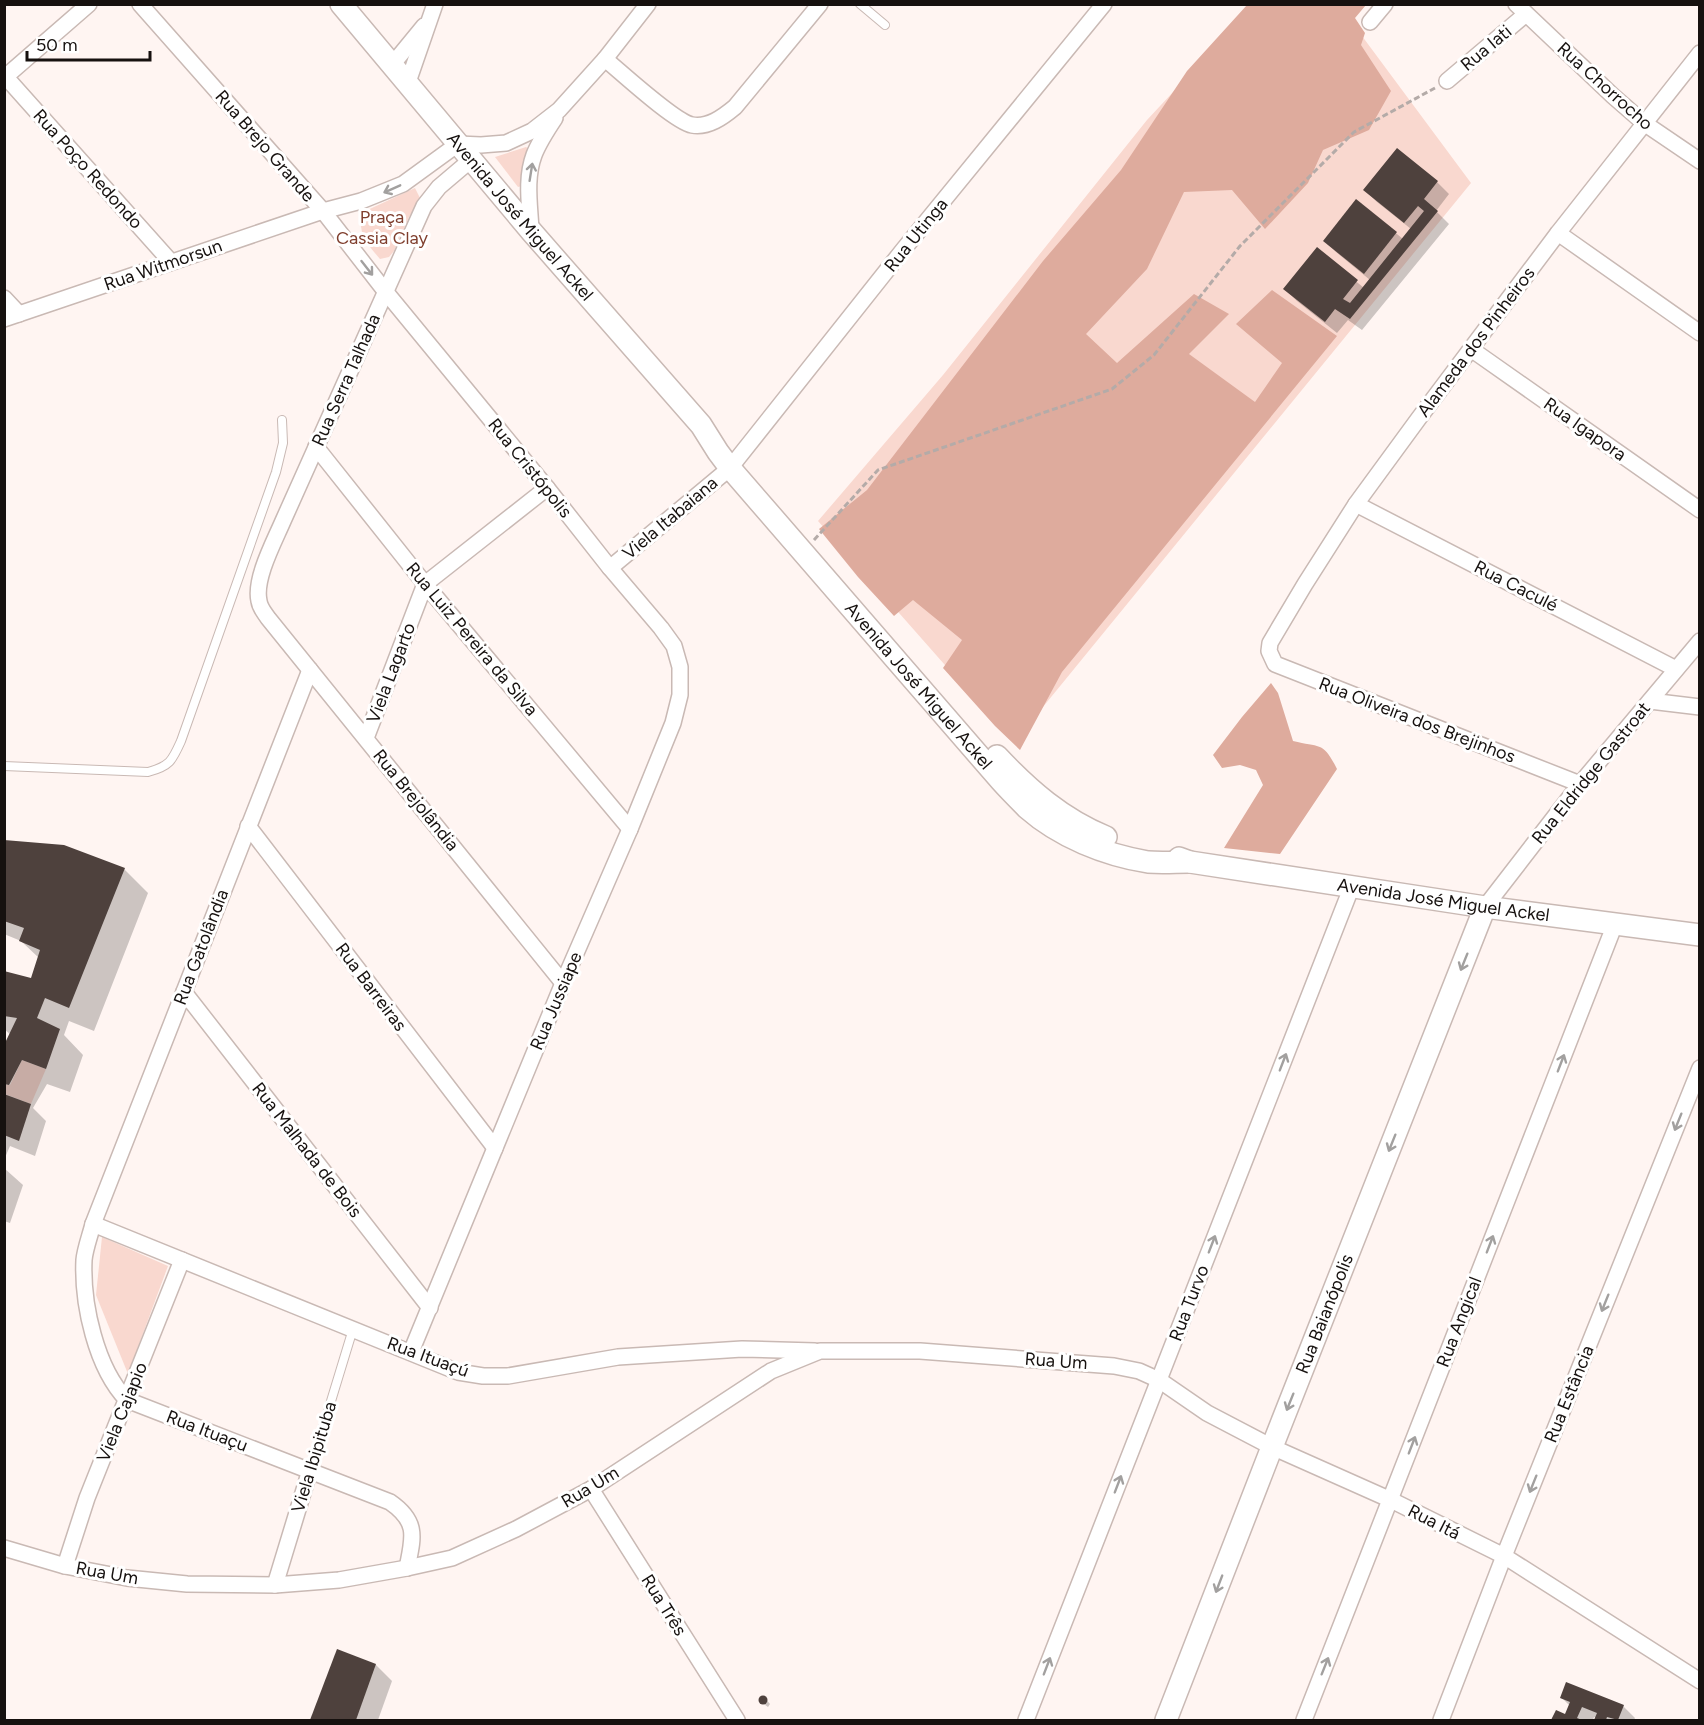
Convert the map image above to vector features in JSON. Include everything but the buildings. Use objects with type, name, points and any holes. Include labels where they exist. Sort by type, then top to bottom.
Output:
[{"type":"street","points":[[5,76],[89,4]]},
{"type":"street","name":"Rua Brejo Grande","points":[[140,4],[322,211],[385,291]]},
{"type":"street","name":"Avenida José Miguel Ackel","points":[[340,4],[531,231],[701,424],[718,452],[734,463],[811,543],[1012,772],[1037,796],[1065,817],[1124,844],[1190,862],[1485,907],[1700,935]]},
{"type":"street","points":[[322,211],[376,196],[465,152],[506,142],[532,131],[559,110],[605,59],[648,4]]},
{"type":"street","points":[[605,59],[677,118],[692,125],[708,124],[721,118],[735,107],[820,4]]},
{"type":"street","name":"Rua Utinga","points":[[734,463],[903,250],[1104,4]]},
{"type":"street","points":[[1370,22],[1384,4]]},
{"type":"street","name":"Rua Iati","points":[[1447,81],[1521,9]]},
{"type":"street","name":"Rua Chorrocho","points":[[1521,9],[1644,123],[1700,161]]},
{"type":"street","points":[[392,65],[433,12]]},
{"type":"street","points":[[408,85],[433,12]]},
{"type":"street","name":"Alameda dos Pinheiros","points":[[1270,643],[1356,504],[1558,233],[1700,53]]},
{"type":"street","name":"Rua Poço Redondo","points":[[5,76],[171,262]]},
{"type":"street","points":[[531,231],[529,186],[533,157],[559,110]]},
{"type":"street","name":"Rua Serra Talhada","points":[[268,618],[262,609],[258,589],[283,521],[424,206],[430,196],[455,172],[465,152]]},
{"type":"street","points":[[413,177],[430,196]]},
{"type":"street","name":"Rua Witmorsun","points":[[12,317],[322,211]]},
{"type":"street","points":[[1558,233],[1700,333]]},
{"type":"street","name":"Rua Cristópolis","points":[[385,291],[674,646]]},
{"type":"street","points":[[4,298],[12,317]]},
{"type":"street","name":"Rua Igapora","points":[[1471,349],[1700,510]]},
{"type":"street","name":"Rua Luiz Pereira da Silva","points":[[316,447],[425,584],[630,829]]},
{"type":"street","name":"Avenida José Miguel Ackel","points":[[734,463],[1001,781],[1028,808],[1064,833],[1107,852],[1148,861],[1190,862]]},
{"type":"street","name":"Viela Itabaiana","points":[[610,568],[734,463]]},
{"type":"street","points":[[425,584],[547,488]]},
{"type":"street","name":"Rua Caculé","points":[[1356,504],[1676,669]]},
{"type":"street","name":"Viela Lagarto","points":[[366,738],[425,584]]},
{"type":"street","name":"Rua Brejolândia","points":[[268,618],[563,983]]},
{"type":"street","name":"Rua Eldridge Gastroat","points":[[1485,907],[1581,784],[1700,641]]},
{"type":"street","name":"Rua Oliveira dos Brejinhos","points":[[1270,643],[1269,651],[1275,664],[1581,784]]},
{"type":"street","name":"Rua Jussiape","points":[[411,1352],[673,723],[680,695],[680,667],[674,646]]},
{"type":"street","name":"Rua Gatolândia","points":[[93,1224],[310,670]]},
{"type":"street","points":[[1650,700],[1700,707]]},
{"type":"street","name":"Rua Barreiras","points":[[248,826],[495,1148]]},
{"type":"street","name":"Rua Turvo","points":[[1026,1720],[1352,886]]},
{"type":"street","name":"Rua Baianópolis","points":[[1166,1720],[1485,907]]},
{"type":"street","name":"Rua Angical","points":[[1304,1720],[1615,924]]},
{"type":"street","name":"Rua Malhada de Bois","points":[[184,992],[430,1308]]},
{"type":"street","name":"Rua Estância","points":[[1441,1720],[1504,1556],[1700,1068]]},
{"type":"street","points":[[93,1224],[84,1259],[86,1296],[92,1330],[105,1367],[116,1388],[127,1400]]},
{"type":"street","name":"Rua Ituaçú","points":[[93,1224],[458,1372],[483,1376],[508,1376],[618,1357],[751,1350],[820,1352]]},
{"type":"street","name":"Viela Cajapio","points":[[65,1566],[87,1498],[182,1260]]},
{"type":"street","points":[[751,1350],[760,1360],[758,1380]]},
{"type":"street","name":"Rua Um","points":[[4,1548],[65,1566],[127,1578],[187,1584],[275,1585],[339,1580],[452,1558],[516,1530],[591,1489],[771,1371],[820,1352],[920,1351],[1114,1366],[1139,1371],[1159,1380]]},
{"type":"street","name":"Rua Itá","points":[[1159,1380],[1207,1413],[1272,1447],[1391,1500],[1504,1556],[1700,1681]]},
{"type":"street","name":"Rua Ituaçu","points":[[127,1400],[390,1502],[402,1510],[410,1523],[413,1536],[407,1568]]},
{"type":"street","name":"Viela Ibipituba","points":[[275,1585],[310,1470]]},
{"type":"street","name":"Rua Três","points":[[591,1489],[737,1720]]},
{"type":"lane","points":[[860,4],[885,25]]},
{"type":"lane","points":[[4,766],[148,772],[163,768],[174,757],[276,472],[282,452],[282,420]]},
{"type":"lane","name":"Viela Ibipituba","points":[[310,1470],[353,1329]]},
{"type":"path","points":[[811,543],[878,470],[1112,389],[1154,355],[1240,246],[1354,132],[1447,81]]},
{"type":"green space","points":[[1254,5],[1339,5],[1471,183],[1025,729],[1011,740],[818,521],[943,375],[1147,120]]},
{"type":"green space","points":[[526,147],[530,150],[522,186],[518,187],[495,157]]},
{"type":"green space","name":"Praça Cassia Clay","points":[[415,188],[420,198],[394,251],[389,257],[380,259],[362,233],[361,213]]},
{"type":"green space","points":[[22,1060],[46,1069],[31,1104],[5,1094],[4,1085],[10,1085]]},
{"type":"green space","points":[[102,1237],[168,1266],[128,1374],[96,1295]]},
{"type":"shaded area","points":[[1247,5],[1366,5],[1355,18],[1365,33],[1361,45],[1391,91],[1369,130],[1323,150],[1308,183],[1265,229],[1232,190],[1184,192],[1147,269],[1086,334],[1117,363],[1194,294],[1229,314],[1189,354],[1255,402],[1282,363],[1236,324],[1272,290],[1337,336],[1062,672],[1020,750],[943,668],[962,640],[913,600],[894,616],[858,577],[819,529],[867,490],[1043,261],[1121,170],[1187,71]]},
{"type":"shaded area","points":[[1271,683],[1278,693],[1293,741],[1320,747],[1328,754],[1337,769],[1280,854],[1224,848],[1263,785],[1256,770],[1240,765],[1222,768],[1213,755]]}]
